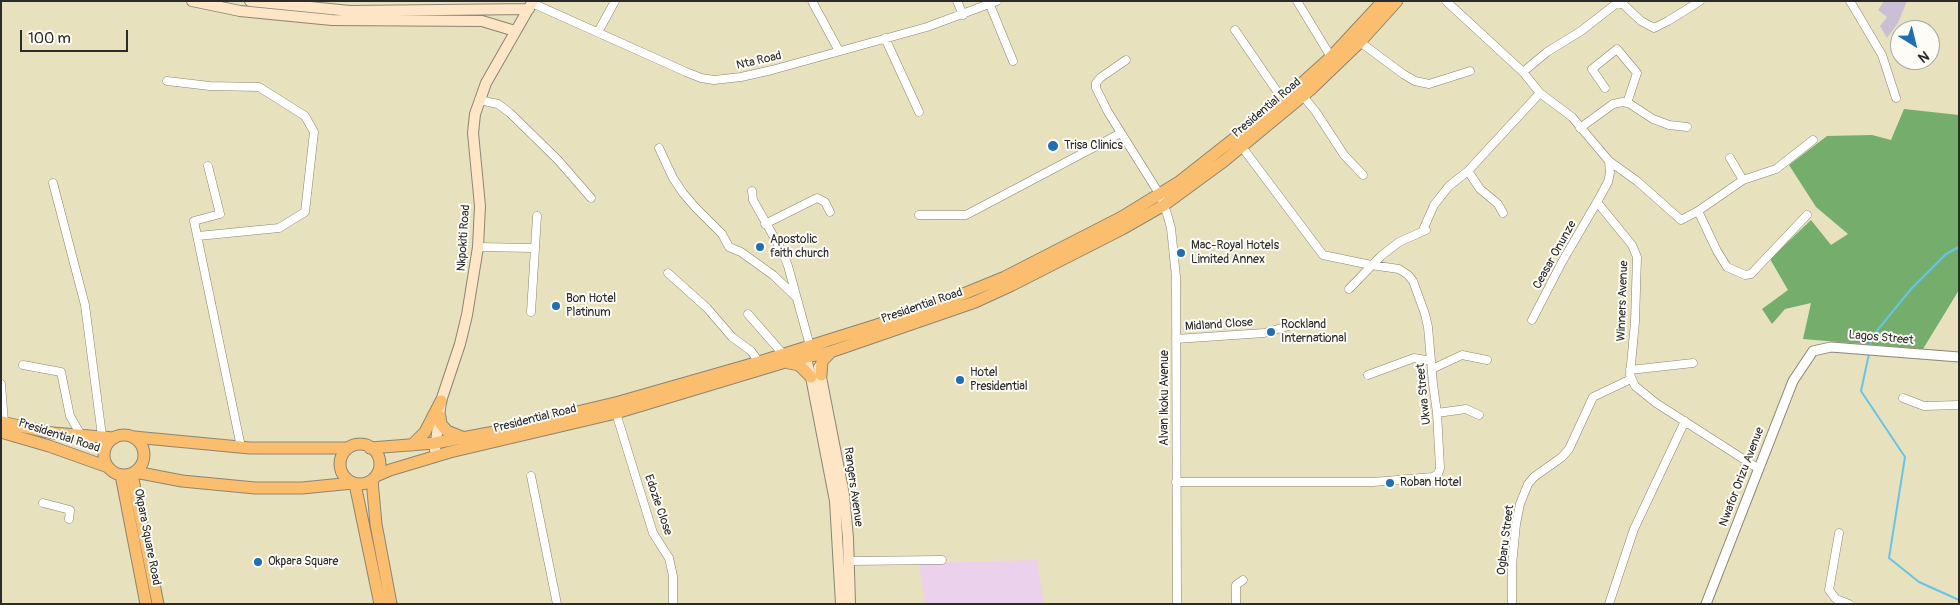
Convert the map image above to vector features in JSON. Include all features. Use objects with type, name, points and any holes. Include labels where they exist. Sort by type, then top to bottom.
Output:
[{"type":"main road","points":[[192,1],[240,11],[332,20],[482,21],[515,31]]},
{"type":"main road","points":[[250,1],[351,6],[531,4]]},
{"type":"main road","name":"Presidential Road","points":[[810,351],[833,351],[975,302],[1061,262],[1162,200],[1242,147],[1250,134],[1283,100],[1331,57],[1360,42],[1386,3]]},
{"type":"main road","name":"Presidential Road","points":[[370,448],[435,443],[543,421],[689,387],[810,351],[951,300],[1004,277],[1162,200],[1303,96],[1386,3]]},
{"type":"main road","name":"Nkpokiti Road","points":[[435,456],[435,443],[442,401],[462,334],[478,247],[480,206],[473,133],[479,100],[486,83],[531,4]]},
{"type":"main road","points":[[810,351],[816,376]]},
{"type":"main road","points":[[816,376],[822,361],[833,351]]},
{"type":"main road","points":[[783,359],[796,363],[816,376]]},
{"type":"main road","name":"Presidential Road","points":[[374,478],[390,470],[435,456],[616,413],[759,362],[783,359]]},
{"type":"main road","name":"Rangers Avenue","points":[[816,376],[844,495],[850,604]]},
{"type":"main road","name":"Rangers Avenue","points":[[816,376],[835,501],[841,604]]},
{"type":"main road","points":[[412,445],[425,432],[442,401]]},
{"type":"main road","points":[[440,417],[441,424],[447,431],[462,437]]},
{"type":"main road","name":"Presidential Road","points":[[2,426],[53,433],[114,438]]},
{"type":"main road","name":"Presidential Road","points":[[2,426],[108,467]]},
{"type":"main road","points":[[72,454],[79,435]]},
{"type":"main road","points":[[374,478],[364,484],[354,483],[302,488],[255,488],[182,481],[114,472],[108,467],[104,451],[110,441],[122,435],[240,447],[348,448],[359,444],[370,448],[380,464],[374,478],[376,524],[391,604]]},
{"type":"main road","points":[[130,474],[144,461],[144,454],[139,441],[134,437]]},
{"type":"main road","points":[[348,448],[342,456],[340,467],[344,477],[354,483],[380,604]]},
{"type":"main road","points":[[130,474],[158,604]]},
{"type":"main road","name":"Okpara Square Road","points":[[130,474],[146,604]]},
{"type":"street","points":[[598,32],[615,1]]},
{"type":"street","points":[[812,1],[838,51]]},
{"type":"street","points":[[957,1],[963,15]]},
{"type":"street","points":[[1297,1],[1331,57]]},
{"type":"street","points":[[1446,1],[1523,72],[1540,93],[1572,117],[1609,162],[1637,181],[1681,220],[1698,211],[1743,180],[1776,169],[1813,140]]},
{"type":"street","points":[[1523,72],[1547,52],[1581,31],[1617,3],[1622,4],[1641,21],[1654,28],[1700,1]]},
{"type":"street","points":[[1850,1],[1882,55],[1896,98]]},
{"type":"street","points":[[994,3],[1013,61]]},
{"type":"street","name":"Nta Road","points":[[531,4],[686,72],[701,78],[714,80],[756,74],[927,27],[994,3]]},
{"type":"street","points":[[1235,30],[1283,100]]},
{"type":"street","points":[[885,38],[919,112]]},
{"type":"street","points":[[1360,42],[1402,74],[1415,81],[1429,84],[1470,71]]},
{"type":"street","points":[[1605,88],[1592,69],[1618,49],[1637,73],[1627,103]]},
{"type":"street","name":"Alvan Ikoku Avenue","points":[[1126,60],[1100,78],[1096,83],[1099,95],[1120,133],[1162,200],[1171,228],[1175,255],[1177,604]]},
{"type":"street","points":[[167,81],[210,86],[259,87],[306,116],[314,132],[305,212],[279,228],[198,236]]},
{"type":"street","points":[[1349,289],[1371,266],[1399,242],[1424,230],[1434,205],[1449,186],[1468,171],[1540,93]]},
{"type":"street","points":[[1303,96],[1316,112],[1344,155],[1363,175]]},
{"type":"street","points":[[479,100],[498,104],[510,113],[558,160],[591,198]]},
{"type":"street","points":[[1580,128],[1617,102],[1627,103],[1653,119],[1687,127]]},
{"type":"street","points":[[919,215],[966,215],[1120,133]]},
{"type":"street","name":"Ukwa Street","points":[[1176,482],[1350,482],[1433,476],[1438,474],[1440,468],[1437,413],[1425,314],[1413,281],[1399,269],[1371,266],[1323,255],[1242,147]]},
{"type":"street","points":[[659,148],[673,178],[683,193],[722,234],[728,247],[741,252],[773,275],[796,297]]},
{"type":"street","points":[[1730,158],[1743,180]]},
{"type":"street","points":[[1597,202],[1608,182],[1610,173],[1609,162]]},
{"type":"street","points":[[208,166],[220,214],[194,221],[240,447]]},
{"type":"street","points":[[1468,171],[1480,188],[1498,204],[1503,213]]},
{"type":"street","points":[[52,183],[85,305],[102,436]]},
{"type":"street","points":[[752,196],[765,224],[783,253],[810,351]]},
{"type":"street","points":[[765,224],[817,198],[825,202],[830,212]]},
{"type":"street","name":"Ceasar Onunze","points":[[1532,320],[1562,262],[1597,202]]},
{"type":"street","name":"Winners Avenue","points":[[1597,202],[1632,244],[1637,257],[1631,379]]},
{"type":"street","points":[[1698,211],[1717,251],[1727,267],[1745,275],[1751,274],[1807,215]]},
{"type":"street","points":[[531,312],[537,216]]},
{"type":"street","points":[[478,247],[535,248]]},
{"type":"street","points":[[668,273],[707,308],[732,337],[751,351],[759,362]]},
{"type":"street","points":[[748,314],[783,359]]},
{"type":"street","name":"Midland Close","points":[[1176,339],[1264,333],[1292,325]]},
{"type":"street","name":"Lagos Street","points":[[1805,361],[1818,349],[1831,347],[1959,357]]},
{"type":"street","points":[[1368,376],[1414,358],[1432,365],[1462,355],[1486,360]]},
{"type":"street","name":"Nwafor Orizu Avenue","points":[[1706,604],[1793,381],[1805,361]]},
{"type":"street","points":[[1630,370],[1693,363]]},
{"type":"street","points":[[23,365],[61,372],[70,416],[79,435]]},
{"type":"street","points":[[1631,379],[1642,392],[1760,469]]},
{"type":"street","name":"Ogbaru Street","points":[[1512,604],[1512,565],[1516,524],[1520,504],[1528,484],[1568,449],[1593,396],[1631,379]]},
{"type":"street","points":[[1,384],[2,426]]},
{"type":"street","points":[[1903,398],[1924,406],[1959,405]]},
{"type":"street","points":[[1437,413],[1466,409],[1479,415]]},
{"type":"street","name":"Edozie Close","points":[[616,413],[653,533],[669,558],[673,576],[674,604]]},
{"type":"street","points":[[1609,604],[1634,529],[1685,421]]},
{"type":"street","points":[[530,476],[557,604]]},
{"type":"street","points":[[43,503],[70,510],[69,519]]},
{"type":"street","points":[[1839,533],[1829,590],[1836,599],[1849,604]]},
{"type":"street","points":[[849,561],[942,560]]},
{"type":"street","points":[[1236,604],[1236,585],[1243,580]]},
{"type":"shaded area","points":[[1884,1],[1907,1],[1899,20],[1890,20],[1890,34],[1887,38],[1880,26],[1887,17],[1878,10]]},
{"type":"shaded area","points":[[1037,560],[1044,604],[925,604],[919,563]]},
{"type":"green space","points":[[1904,109],[1959,115],[1959,290],[1923,349],[1803,339],[1811,303],[1785,309],[1772,324],[1762,309],[1788,290],[1770,259],[1811,220],[1831,245],[1848,234],[1816,207],[1789,165],[1827,136],[1872,135],[1891,140]]},
{"type":"waterway","points":[[1870,346],[1872,337],[1911,289],[1946,254],[1959,247]]},
{"type":"waterway","points":[[1869,354],[1861,391],[1905,457],[1889,558],[1919,582],[1959,600]]},
{"type":"place","name":"Trisa Clinics","points":[[1053,146]]},
{"type":"place","name":"Apostolic faith church","points":[[760,247]]},
{"type":"place","name":"Mac-Royal Hotels Limited Annex","points":[[1181,253]]},
{"type":"place","name":"Bon Hotel Platinum","points":[[556,306]]},
{"type":"place","name":"Rockland International","points":[[1271,332]]},
{"type":"place","name":"Hotel Presidential","points":[[960,380]]},
{"type":"place","name":"Roban Hotel","points":[[1390,483]]},
{"type":"place","name":"Okpara Square","points":[[258,562]]}]
